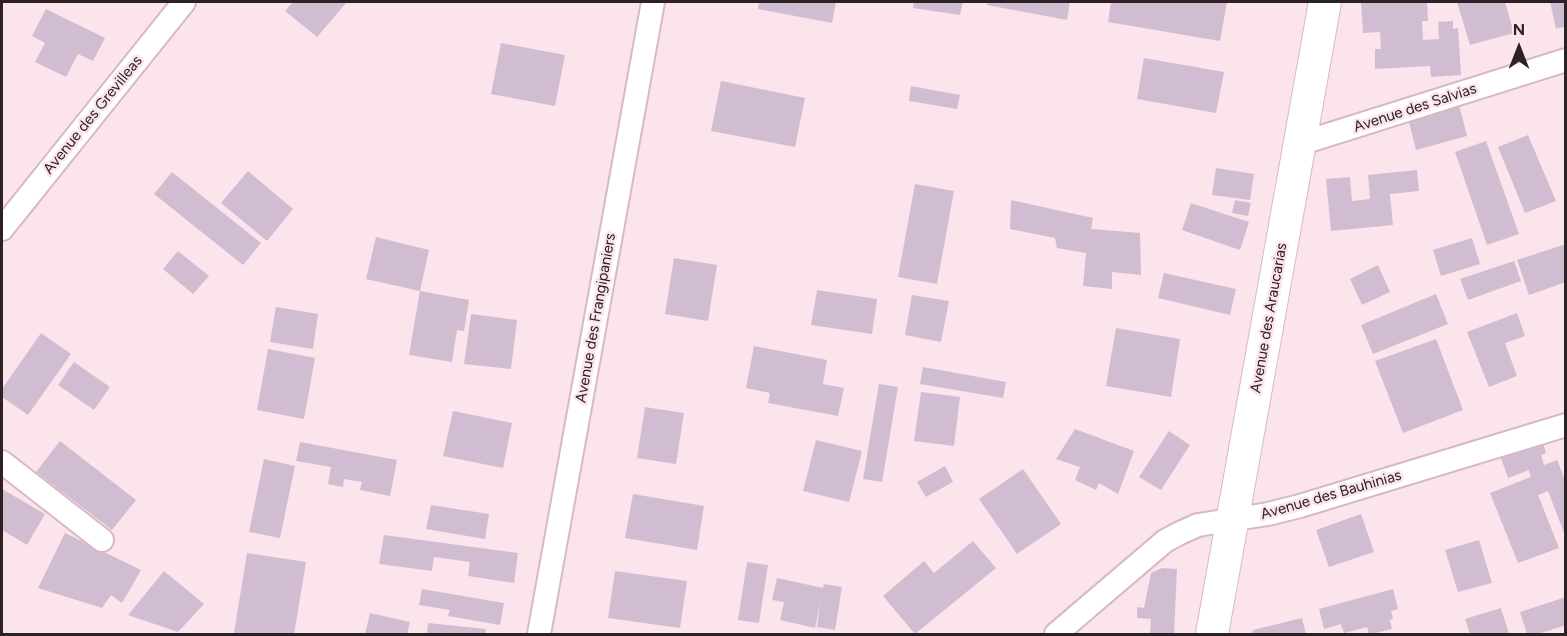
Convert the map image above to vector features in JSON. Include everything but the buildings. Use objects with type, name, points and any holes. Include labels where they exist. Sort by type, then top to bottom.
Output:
[{"type":"street","name":"Avenue des Grevilleas","points":[[2,229],[184,2]]},
{"type":"street","name":"Avenue des Frangipaniers","points":[[539,634],[653,2]]},
{"type":"street","name":"Avenue des Araucarias","points":[[1212,634],[1325,2]]},
{"type":"street","name":"Avenue des Salvias","points":[[1299,144],[1566,60]]},
{"type":"street","name":"Avenue des Bauhinias","points":[[1056,634],[1166,541],[1198,525],[1300,506],[1566,424]]},
{"type":"street","points":[[2,462],[102,540]]}]
